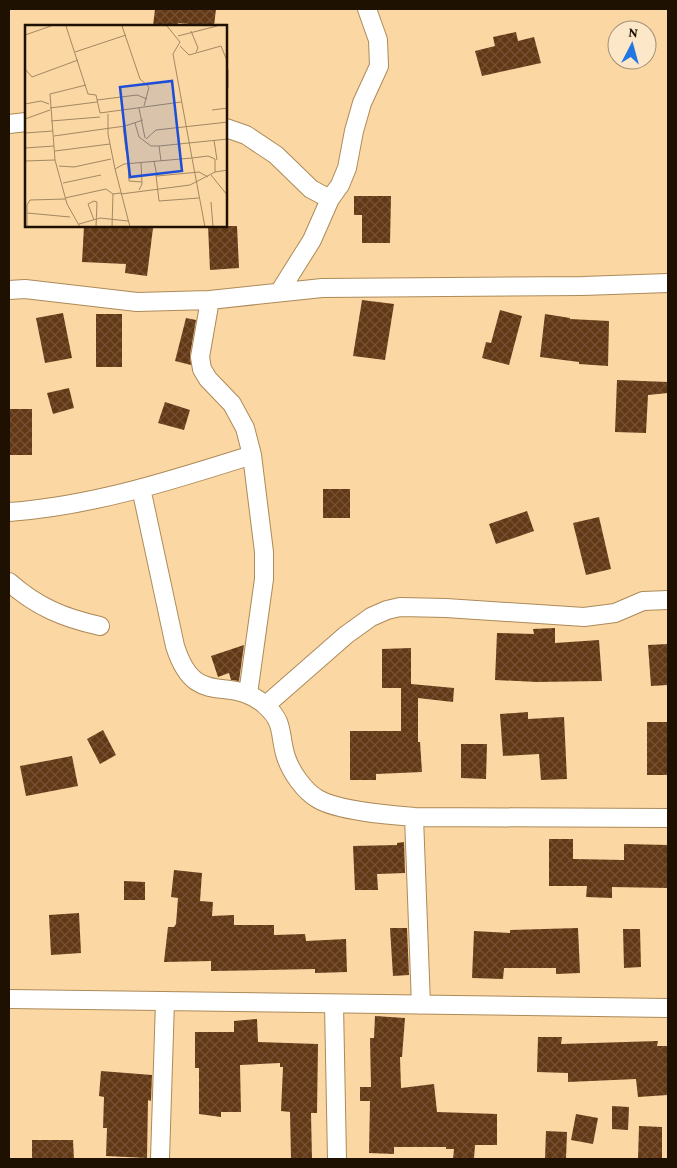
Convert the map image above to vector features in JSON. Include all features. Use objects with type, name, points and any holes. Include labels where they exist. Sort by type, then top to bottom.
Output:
[{"type":"street","points":[[280,291],[312,240],[330,199],[340,186],[347,168],[362,103],[379,66],[378,40],[367,9]]},
{"type":"street","points":[[9,124],[25,122]]},
{"type":"street","points":[[228,129],[246,135],[276,155],[311,189],[330,199]]},
{"type":"street","points":[[9,290],[25,289],[137,302],[210,300],[322,288],[583,286],[668,283]]},
{"type":"street","points":[[210,300],[200,357],[202,369],[208,379],[232,404],[245,428],[252,455],[264,552],[264,578],[248,694]]},
{"type":"street","points":[[9,512],[48,509],[141,488],[252,455]]},
{"type":"street","points":[[141,488],[175,646],[182,666],[193,679],[203,686],[248,694],[266,705],[279,720],[286,757],[299,780],[309,793],[320,800],[414,817],[668,818]]},
{"type":"street","points":[[9,582],[46,609],[69,620],[100,626]]},
{"type":"street","points":[[266,705],[346,635],[371,617],[387,610],[400,607],[446,608],[584,617],[615,613],[643,602],[668,600]]},
{"type":"street","points":[[414,817],[421,1005]]},
{"type":"street","points":[[9,999],[668,1008]]},
{"type":"street","points":[[160,1159],[165,1002]]},
{"type":"street","points":[[334,1004],[337,1159]]},
{"type":"building","points":[[155,9],[216,9],[214,25],[178,23],[178,25],[153,25]]},
{"type":"building","points":[[516,32],[518,41],[534,37],[541,63],[482,76],[475,51],[495,46],[493,37]]},
{"type":"building","points":[[354,196],[391,196],[390,243],[362,243],[362,215],[354,215]]},
{"type":"building","points":[[237,226],[239,268],[210,270],[208,228]]},
{"type":"building","points":[[84,228],[153,228],[147,276],[125,273],[126,264],[82,262]]},
{"type":"building","points":[[362,300],[394,304],[385,360],[353,356]]},
{"type":"building","points":[[500,310],[522,316],[509,365],[482,358],[486,342],[491,343]]},
{"type":"building","points":[[63,313],[72,358],[45,363],[36,318]]},
{"type":"building","points":[[96,314],[122,314],[122,367],[96,367]]},
{"type":"building","points":[[545,314],[570,319],[609,321],[608,366],[579,364],[579,362],[540,357]]},
{"type":"building","points":[[186,318],[196,320],[190,355],[191,365],[175,361]]},
{"type":"building","points":[[617,380],[668,382],[668,393],[648,395],[646,433],[615,432]]},
{"type":"building","points":[[69,388],[74,408],[53,414],[47,393]]},
{"type":"building","points":[[165,402],[190,410],[184,430],[158,423]]},
{"type":"building","points":[[9,409],[32,409],[32,455],[9,455]]},
{"type":"building","points":[[323,489],[350,489],[350,518],[323,518]]},
{"type":"building","points":[[527,511],[534,531],[496,544],[489,524]]},
{"type":"building","points":[[599,517],[611,569],[586,575],[573,523]]},
{"type":"building","points":[[555,628],[555,643],[599,640],[602,681],[537,682],[495,680],[497,633],[534,634],[533,629]]},
{"type":"building","points":[[668,644],[668,685],[651,686],[648,645]]},
{"type":"building","points":[[244,645],[239,681],[231,680],[229,673],[218,677],[211,656]]},
{"type":"building","points":[[411,648],[411,684],[454,688],[453,702],[418,698],[418,742],[420,742],[422,772],[376,774],[376,780],[350,780],[350,731],[401,731],[401,688],[382,688],[382,649]]},
{"type":"building","points":[[528,712],[528,719],[564,717],[567,779],[541,780],[539,754],[503,756],[500,714]]},
{"type":"building","points":[[647,722],[668,722],[668,775],[647,775]]},
{"type":"building","points":[[103,730],[116,755],[100,764],[87,739]]},
{"type":"building","points":[[461,744],[487,744],[486,779],[461,778]]},
{"type":"building","points":[[72,756],[78,786],[26,796],[20,766]]},
{"type":"building","points":[[549,839],[573,839],[573,859],[624,860],[624,844],[668,845],[668,888],[612,887],[612,898],[586,897],[587,886],[549,886]]},
{"type":"building","points":[[404,842],[405,873],[377,874],[378,890],[355,890],[353,846],[397,845],[397,843]]},
{"type":"building","points":[[174,870],[202,873],[200,901],[213,902],[212,916],[234,915],[234,925],[274,925],[274,935],[305,934],[306,941],[346,939],[347,972],[315,973],[315,969],[211,971],[211,961],[164,962],[168,927],[174,927],[176,924],[178,898],[171,897]]},
{"type":"building","points":[[124,881],[145,882],[145,900],[124,900]]},
{"type":"building","points":[[79,913],[81,953],[51,955],[49,915]]},
{"type":"building","points":[[390,928],[407,928],[409,975],[393,976]]},
{"type":"building","points":[[578,928],[580,973],[556,974],[556,968],[504,968],[503,979],[472,978],[474,931],[510,933],[510,930]]},
{"type":"building","points":[[623,929],[640,929],[641,967],[624,968]]},
{"type":"building","points":[[375,1016],[405,1018],[402,1057],[400,1057],[401,1088],[434,1084],[437,1112],[497,1114],[497,1145],[475,1145],[474,1159],[453,1159],[454,1149],[446,1149],[446,1147],[394,1147],[394,1154],[369,1153],[370,1101],[360,1101],[360,1087],[371,1087],[370,1038],[374,1038]]},
{"type":"building","points":[[257,1019],[258,1042],[318,1044],[317,1113],[311,1113],[312,1159],[291,1159],[290,1112],[281,1111],[283,1067],[280,1067],[280,1063],[240,1065],[241,1112],[221,1112],[221,1117],[199,1114],[199,1068],[195,1068],[195,1032],[234,1032],[234,1021]]},
{"type":"building","points":[[538,1037],[562,1037],[561,1044],[658,1041],[657,1046],[668,1046],[668,1095],[638,1097],[636,1079],[568,1082],[568,1073],[537,1072]]},
{"type":"building","points":[[101,1071],[152,1075],[151,1101],[148,1100],[147,1158],[106,1156],[107,1128],[103,1128],[104,1097],[99,1096]]},
{"type":"building","points":[[612,1106],[629,1107],[628,1130],[612,1129]]},
{"type":"building","points":[[576,1114],[598,1118],[593,1144],[571,1140]]},
{"type":"building","points":[[639,1126],[662,1127],[662,1159],[638,1159]]},
{"type":"building","points":[[546,1131],[567,1132],[566,1159],[545,1159]]},
{"type":"building","points":[[32,1140],[73,1140],[74,1159],[32,1159]]}]
